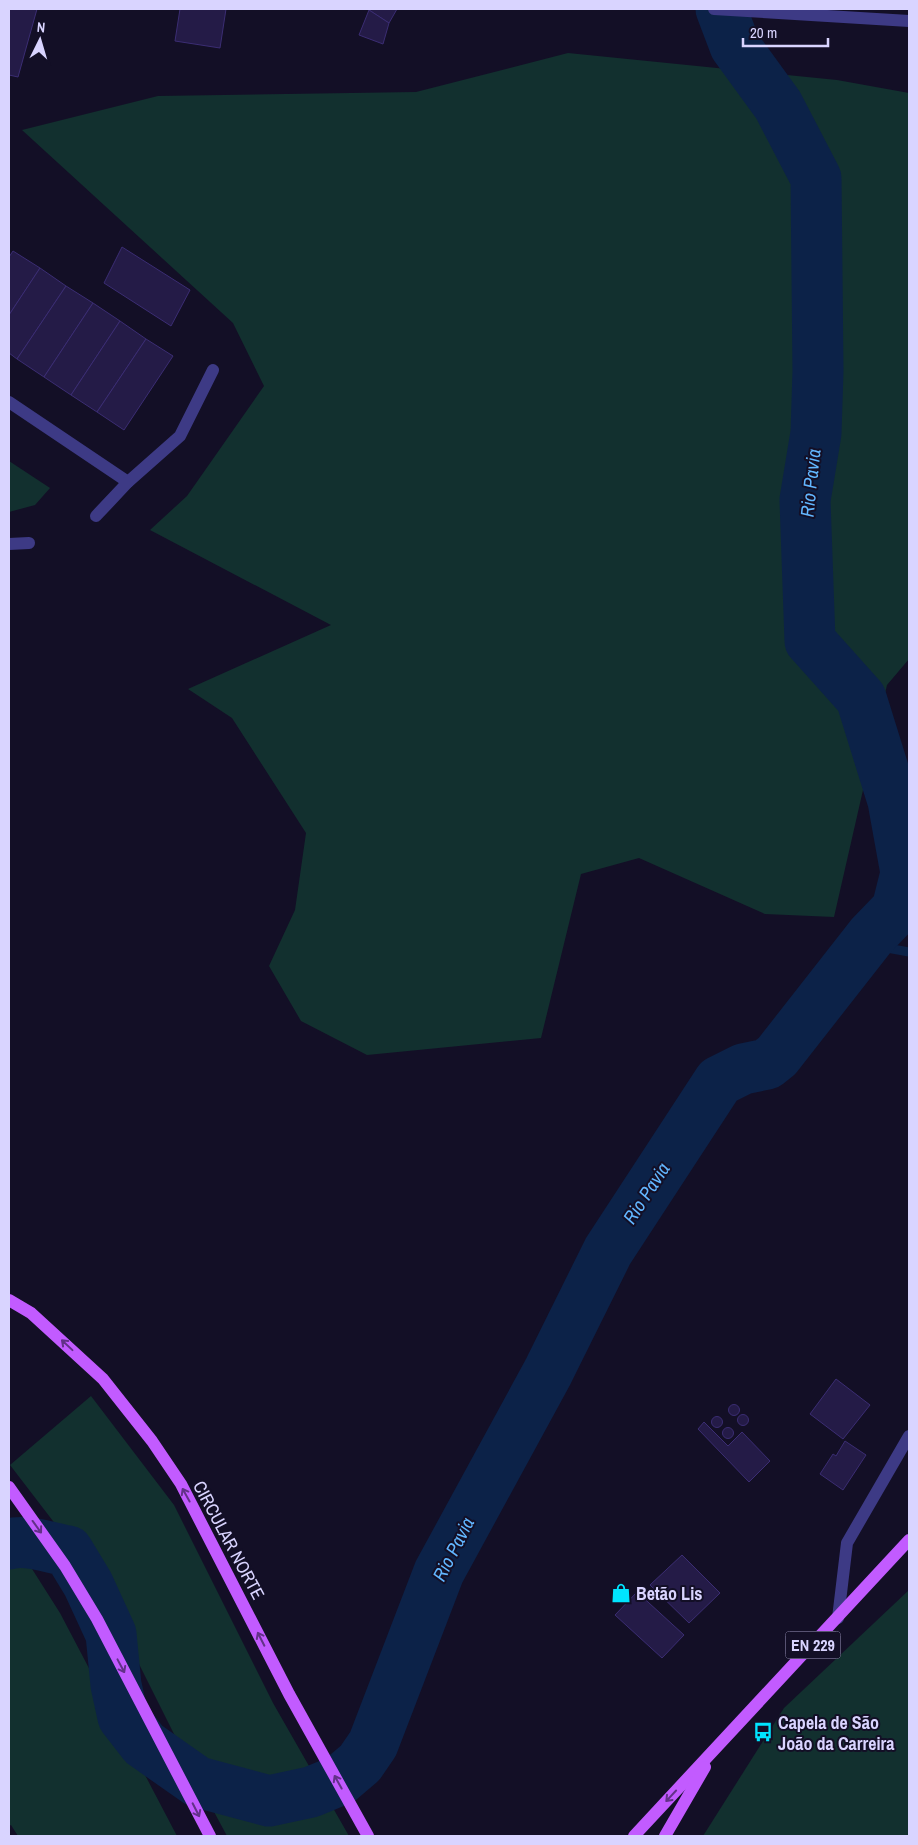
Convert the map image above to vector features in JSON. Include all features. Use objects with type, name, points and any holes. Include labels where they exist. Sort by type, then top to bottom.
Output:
[{"type":"main road","name":"CIRCULAR NORTE","points":[[9,1300],[31,1313],[103,1378],[152,1441],[181,1484],[289,1694],[365,1830]]},
{"type":"main road","points":[[9,1488],[65,1566],[97,1619],[210,1836]]},
{"type":"main road","name":"EN 229","points":[[634,1836],[909,1540]]},
{"type":"main road","name":"EN 229","points":[[665,1836],[716,1748]]},
{"type":"street","points":[[714,9],[909,21]]},
{"type":"street","points":[[96,516],[128,482],[180,436],[213,370]]},
{"type":"street","points":[[9,402],[128,482]]},
{"type":"street","points":[[9,544],[29,544]]},
{"type":"street","points":[[838,1618],[847,1543],[909,1436]]},
{"type":"green space","points":[[568,53],[837,80],[909,93],[909,659],[887,685],[834,917],[765,914],[639,858],[581,874],[541,1038],[367,1055],[301,1021],[269,966],[295,910],[306,833],[232,718],[188,689],[331,625],[150,530],[187,496],[264,386],[233,323],[22,130],[158,96],[416,92]]},
{"type":"green space","points":[[9,461],[50,488],[35,505],[9,512]]},
{"type":"green space","points":[[91,1396],[174,1505],[273,1703],[349,1836],[227,1836],[115,1616],[79,1555],[10,1465]]},
{"type":"green space","points":[[20,1550],[60,1613],[177,1836],[18,1836],[11,1825],[9,1826],[9,1554]]},
{"type":"green space","points":[[909,1590],[909,1836],[703,1836],[784,1708]]},
{"type":"building","points":[[9,9],[37,9],[18,77],[9,75]]},
{"type":"building","points":[[180,9],[226,9],[220,48],[175,41]]},
{"type":"building","points":[[370,9],[397,9],[389,23]]},
{"type":"building","points":[[369,10],[389,23],[383,44],[359,35]]},
{"type":"building","points":[[122,247],[190,290],[171,326],[104,283]]},
{"type":"building","points":[[13,251],[40,268],[9,315],[9,257]]},
{"type":"building","points":[[40,268],[66,286],[17,359],[9,353],[9,315]]},
{"type":"building","points":[[66,286],[93,303],[44,377],[17,359]]},
{"type":"building","points":[[93,303],[120,321],[71,395],[44,377]]},
{"type":"building","points":[[120,321],[146,339],[97,412],[71,395]]},
{"type":"building","points":[[146,339],[173,356],[124,430],[97,412]]},
{"type":"building","points":[[836,1379],[870,1405],[843,1439],[810,1414]]},
{"type":"building","points":[[734,1404],[740,1410],[734,1416],[728,1410]]},
{"type":"building","points":[[743,1414],[749,1420],[743,1426],[737,1420]]},
{"type":"building","points":[[717,1416],[723,1422],[717,1428],[711,1422]]},
{"type":"building","points":[[704,1422],[728,1446],[742,1432],[770,1461],[749,1482],[698,1429]]},
{"type":"building","points":[[728,1427],[734,1433],[728,1439],[722,1433]]},
{"type":"building","points":[[845,1441],[866,1455],[843,1490],[820,1474],[833,1454],[836,1456]]},
{"type":"building","points":[[682,1555],[720,1593],[689,1623],[650,1585]]},
{"type":"building","points":[[637,1592],[684,1635],[662,1658],[615,1615]]},
{"type":"waterway","name":"Rio Pavia","points":[[9,1544],[31,1543],[68,1551],[88,1584],[111,1634],[116,1685],[123,1717],[144,1744],[198,1782],[269,1801],[311,1792],[340,1780],[360,1763],[373,1744],[439,1572],[548,1372],[608,1251],[719,1081],[743,1069],[767,1064],[777,1056],[871,936],[897,909],[906,873],[893,801],[861,698],[810,641],[805,500],[816,433],[818,371],[816,178],[778,105],[735,46],[721,9]]},
{"type":"waterway","name":"Rio Pavia","points":[[865,944],[909,952]]},
{"type":"place","name":"Betão Lis","points":[[621,1593]]},
{"type":"place","name":"Capela de São João da Carreira","points":[[763,1732]]}]
